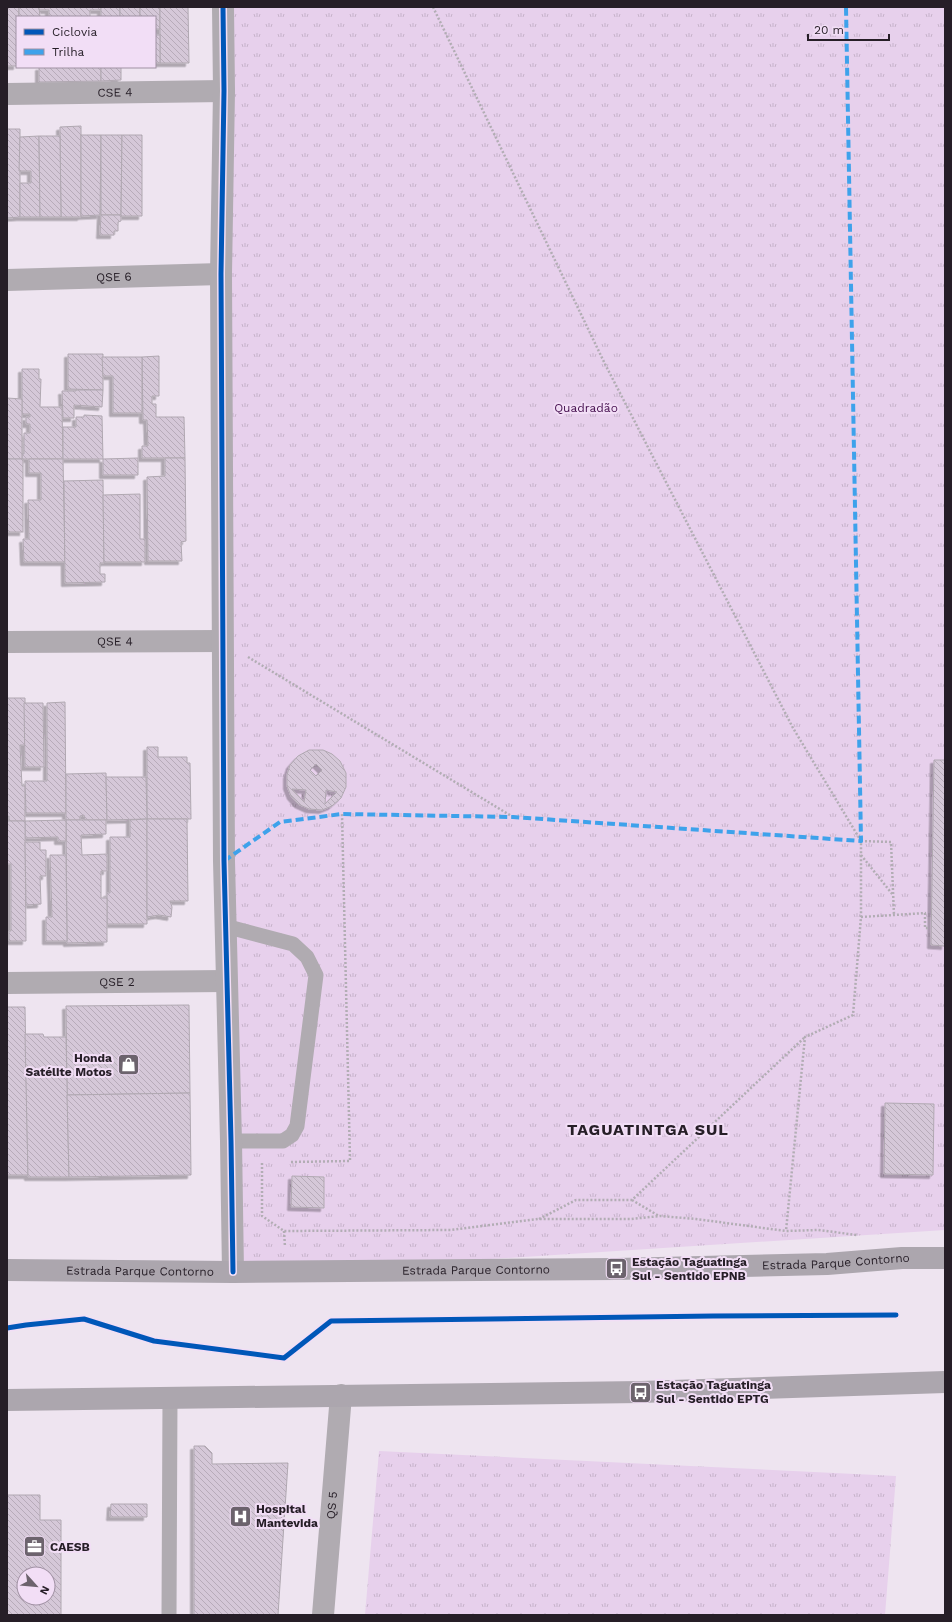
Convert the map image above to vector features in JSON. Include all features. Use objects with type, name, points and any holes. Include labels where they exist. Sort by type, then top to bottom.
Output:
[{"type":"highway","name":"Estrada Parque Contorno","points":[[7,1270],[233,1272],[617,1269],[827,1264],[902,1258],[945,1258]]},
{"type":"highway","points":[[7,1400],[641,1392],[945,1382]]},
{"type":"street","points":[[223,7],[224,91],[221,274],[222,641],[225,926],[233,1272]]},
{"type":"street","name":"CSE 4","points":[[7,94],[224,91]]},
{"type":"street","name":"QSE 6","points":[[7,280],[221,274]]},
{"type":"street","name":"QSE 4","points":[[7,642],[222,641]]},
{"type":"street","name":"QSE 2","points":[[7,983],[226,981]]},
{"type":"street","name":"QS 5","points":[[323,1615],[341,1395]]},
{"type":"lane","points":[[225,926],[294,944],[307,957],[316,975],[298,1126],[292,1135],[283,1141],[231,1141]]},
{"type":"lane","points":[[169,1615],[170,1398]]},
{"type":"path","points":[[434,7],[605,364],[793,728],[861,840],[861,917],[853,1015],[805,1037],[632,1200]]},
{"type":"path","points":[[222,641],[513,817]]},
{"type":"path","points":[[286,1162],[350,1161],[342,814]]},
{"type":"path","points":[[861,840],[891,842],[894,915]]},
{"type":"path","points":[[861,856],[893,896]]},
{"type":"path","points":[[861,917],[925,913],[925,928],[930,928]]},
{"type":"path","points":[[786,1231],[805,1037]]},
{"type":"path","points":[[256,1162],[262,1162],[262,1216],[284,1231],[451,1230],[538,1219],[631,1219],[660,1216],[696,1219],[786,1231],[818,1230],[862,1235]]},
{"type":"path","points":[[538,1219],[576,1200],[632,1200],[660,1216]]},
{"type":"green space","name":"Quadradão","points":[[225,7],[945,7],[945,1230],[287,1272],[233,1272]]},
{"type":"green space","points":[[379,1451],[896,1476],[885,1615],[365,1615]]},
{"type":"building","points":[[7,7],[19,7],[19,16],[16,16],[16,66],[7,66]]},
{"type":"building","points":[[19,7],[39,7],[40,16],[19,16]]},
{"type":"building","points":[[39,7],[101,7],[101,10],[90,10],[90,16],[49,16],[49,10],[39,10]]},
{"type":"building","points":[[101,7],[120,7],[120,16],[101,16]]},
{"type":"building","points":[[120,7],[140,7],[140,16],[120,16]]},
{"type":"building","points":[[140,7],[160,7],[160,29],[156,29],[156,16],[140,16]]},
{"type":"building","points":[[160,7],[188,7],[189,63],[160,63]]},
{"type":"building","points":[[156,35],[160,35],[160,63],[156,63]]},
{"type":"building","points":[[39,68],[101,68],[101,81],[39,82]]},
{"type":"building","points":[[101,68],[121,68],[121,80],[101,81]]},
{"type":"building","points":[[81,126],[81,217],[61,217],[60,127]]},
{"type":"building","points":[[7,129],[20,129],[20,217],[7,218]]},
{"type":"building","points":[[81,135],[101,135],[100,215],[81,216]]},
{"type":"building","points":[[101,135],[122,135],[121,215],[101,215]]},
{"type":"building","points":[[122,135],[142,135],[142,216],[121,216]]},
{"type":"building","points":[[39,136],[40,217],[20,217],[20,183],[31,183],[31,171],[19,171],[20,137]]},
{"type":"building","points":[[39,136],[60,136],[61,217],[40,217]]},
{"type":"building","points":[[101,215],[121,215],[121,221],[118,222],[118,231],[114,231],[114,235],[100,235]]},
{"type":"building","points":[[68,354],[103,354],[103,390],[68,389]]},
{"type":"building","points":[[159,356],[159,396],[152,396],[152,404],[156,404],[156,417],[184,417],[185,458],[142,458],[142,446],[148,446],[147,420],[143,420],[142,357]]},
{"type":"building","points":[[102,357],[142,357],[142,413],[113,413],[113,376],[103,376]]},
{"type":"building","points":[[22,369],[39,369],[39,379],[41,379],[40,407],[62,407],[63,459],[22,459],[22,454],[24,454],[24,433],[30,433],[30,424],[26,424],[26,417],[30,417],[30,414],[22,414]]},
{"type":"building","points":[[103,390],[102,407],[74,405],[74,418],[63,418],[62,391]]},
{"type":"building","points":[[7,398],[22,399],[22,459],[7,459]]},
{"type":"building","points":[[84,415],[102,416],[103,459],[63,459],[63,427],[76,427],[76,417],[84,417]]},
{"type":"building","points":[[138,458],[138,475],[103,475],[103,459]]},
{"type":"building","points":[[165,458],[185,458],[186,541],[181,542],[182,561],[148,561],[147,477],[165,476]]},
{"type":"building","points":[[7,459],[23,459],[23,532],[7,532]]},
{"type":"building","points":[[29,459],[63,459],[65,562],[24,562],[23,539],[29,539],[28,500],[41,500],[41,473],[29,473]]},
{"type":"building","points":[[103,480],[104,563],[100,563],[100,574],[105,574],[105,582],[65,583],[64,481]]},
{"type":"building","points":[[140,494],[140,539],[145,539],[145,562],[104,562],[103,495]]},
{"type":"building","points":[[7,698],[25,698],[25,745],[20,745],[22,786],[25,786],[25,821],[9,821],[9,816],[7,817]]},
{"type":"building","points":[[65,702],[66,813],[26,813],[25,781],[47,781],[47,703]]},
{"type":"building","points":[[24,703],[43,703],[44,767],[25,767]]},
{"type":"building","points":[[147,747],[158,747],[158,757],[187,757],[187,763],[190,763],[191,819],[147,819]]},
{"type":"building","points":[[309,750],[323,750],[332,754],[340,761],[346,773],[346,787],[341,798],[332,806],[322,810],[309,809],[298,804],[291,796],[287,786],[287,775],[290,765],[298,756]],"holes":[[[316,764],[322,770],[316,776],[310,770]],[[292,789],[306,790],[304,802]],[[326,790],[337,792],[325,804]]]},
{"type":"building","points":[[934,760],[945,760],[945,946],[931,945]]},
{"type":"building","points":[[106,773],[107,820],[85,820],[84,815],[80,816],[80,820],[66,820],[66,774]]},
{"type":"building","points":[[106,777],[146,777],[147,819],[107,820]]},
{"type":"building","points":[[147,819],[147,924],[107,924],[107,893],[110,893],[110,837],[130,837],[130,820]]},
{"type":"building","points":[[147,819],[187,819],[188,901],[170,901],[172,907],[171,917],[159,915],[147,917]]},
{"type":"building","points":[[66,820],[106,820],[106,834],[81,835],[82,855],[107,854],[107,871],[101,871],[101,898],[107,898],[107,942],[67,943]]},
{"type":"building","points":[[66,820],[66,841],[58,841],[58,837],[25,838],[25,821]]},
{"type":"building","points":[[7,821],[25,821],[26,941],[9,941],[9,931],[11,931],[11,864],[7,864]]},
{"type":"building","points":[[25,842],[40,842],[40,850],[46,850],[46,876],[40,876],[41,904],[26,905]]},
{"type":"building","points":[[50,855],[66,855],[67,941],[46,941],[46,917],[52,917]]},
{"type":"building","name":"Honda Satélite Motos","points":[[189,1005],[190,1093],[67,1095],[66,1006]]},
{"type":"building","points":[[7,1007],[25,1007],[28,1175],[7,1175]]},
{"type":"building","points":[[25,1034],[43,1034],[44,1037],[66,1037],[69,1177],[28,1177]]},
{"type":"building","points":[[190,1093],[191,1175],[69,1177],[67,1095]]},
{"type":"building","points":[[885,1103],[934,1104],[933,1175],[884,1174]]},
{"type":"building","points":[[292,1176],[324,1177],[324,1208],[291,1207]]},
{"type":"building","name":"Hospital Mantevida","points":[[194,1446],[205,1446],[212,1453],[212,1464],[288,1463],[278,1615],[194,1615]]},
{"type":"building","name":"CAESB","points":[[7,1495],[40,1495],[40,1520],[61,1520],[61,1615],[7,1615]]},
{"type":"building","points":[[111,1504],[147,1504],[147,1517],[110,1517]]},
{"type":"marked path","points":[[224,861],[280,822],[342,814],[513,817],[861,841],[846,7]]},
{"type":"cycle path","points":[[223,7],[224,91],[221,274],[224,861],[233,1272]]},
{"type":"cycle path","points":[[7,1328],[84,1319],[154,1341],[284,1358],[331,1321],[896,1315]]},
{"type":"place","name":"Honda Satélite Motos","points":[[128,1065]]},
{"type":"place","name":"Estação Taguatinga Sul - Sentido EPNB","points":[[617,1269]]},
{"type":"place","name":"Estação Taguatinga Sul - Sentido EPTG","points":[[641,1392]]},
{"type":"place","name":"Hospital Mantevida","points":[[240,1516]]},
{"type":"place","name":"CAESB","points":[[34,1547]]},
{"type":"district","name":"TAGUATINTGA SUL","points":[[648,1129]]}]
